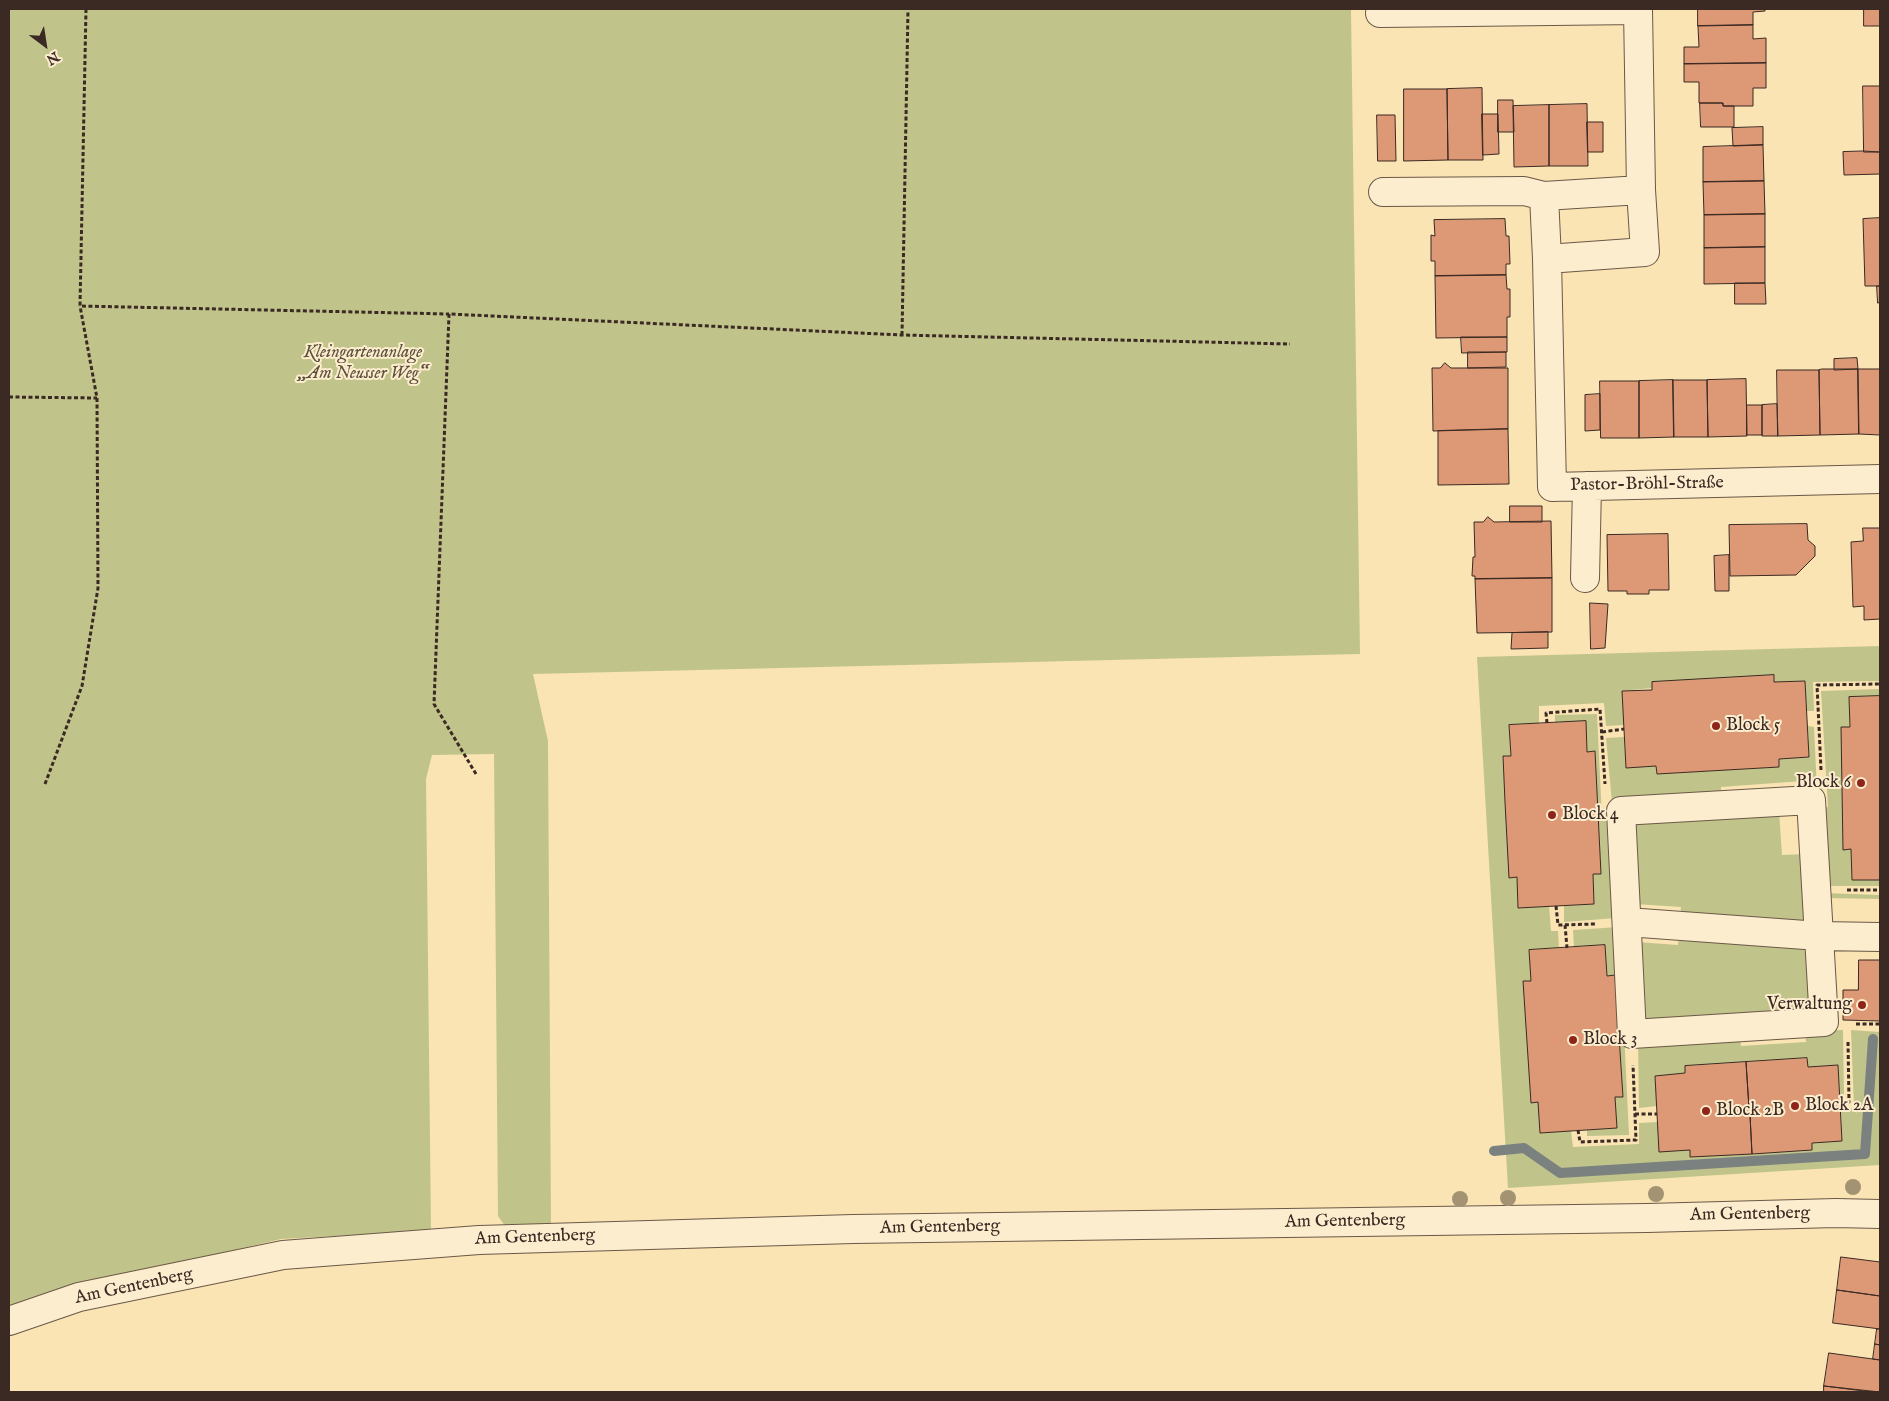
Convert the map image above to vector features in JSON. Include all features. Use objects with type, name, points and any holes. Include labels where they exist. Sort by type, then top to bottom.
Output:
[{"type":"street","points":[[1380,13],[1638,10],[1641,190],[1645,252],[1547,259]]},
{"type":"street","points":[[1383,192],[1524,191],[1544,196],[1641,190]]},
{"type":"street","name":"Pastor-Bröhl-Straße","points":[[1544,196],[1552,487],[1880,479]]},
{"type":"street","points":[[1585,578],[1587,486]]},
{"type":"street","points":[[1811,800],[1824,1022],[1632,1034],[1620,811],[1811,800]]},
{"type":"street","points":[[1627,922],[1819,936],[1880,937]]},
{"type":"street","name":"Am Gentenberg","points":[[9,1321],[79,1297],[283,1255],[479,1240],[853,1229],[1880,1214]]},
{"type":"path","points":[[45,784],[82,686],[98,588],[97,398],[80,306],[86,9]]},
{"type":"path","points":[[902,335],[908,9]]},
{"type":"path","points":[[80,306],[449,314],[902,335],[1290,344]]},
{"type":"path","points":[[449,314],[434,704],[476,774]]},
{"type":"path","points":[[9,397],[97,398]]},
{"type":"path","points":[[1811,800],[1823,799],[1817,685],[1880,684]]},
{"type":"path","points":[[1547,723],[1546,713],[1600,709],[1607,812],[1620,811]]},
{"type":"path","points":[[1602,732],[1624,729]]},
{"type":"path","points":[[1556,906],[1558,926],[1627,922]]},
{"type":"path","points":[[1566,925],[1567,948]]},
{"type":"path","points":[[1578,1130],[1580,1142],[1636,1140],[1632,1034]]},
{"type":"path","points":[[1840,1103],[1849,1102],[1848,1034]]},
{"type":"path","points":[[1635,1114],[1657,1114]]},
{"type":"green space","name":"Kleingartenanlage „Am Neusser Weg“","points":[[9,9],[1351,9],[1360,654],[533,674],[548,741],[551,1226],[505,1226],[498,1216],[494,754],[432,755],[426,779],[431,1231],[281,1239],[84,1286],[9,1310]]},
{"type":"green space","points":[[1880,646],[1880,681],[1813,682],[1814,711],[1807,711],[1805,681],[1774,682],[1774,676],[1622,691],[1624,725],[1606,726],[1604,703],[1539,706],[1539,724],[1509,725],[1511,756],[1503,756],[1510,878],[1517,877],[1518,908],[1549,906],[1551,931],[1558,931],[1559,948],[1529,950],[1531,981],[1524,981],[1531,1103],[1538,1102],[1571,1131],[1573,1147],[1639,1144],[1639,1123],[1658,1122],[1690,1150],[1691,1157],[1812,1150],[1812,1143],[1842,1141],[1841,1110],[1854,1108],[1851,1030],[1880,1032],[1880,1165],[1508,1188],[1477,657]]},
{"type":"green space","points":[[1880,689],[1880,696],[1849,697],[1850,727],[1842,727],[1844,850],[1851,849],[1852,880],[1880,880],[1880,886],[1824,886],[1821,808],[1828,807],[1821,691]]},
{"type":"green space","points":[[1597,714],[1602,819],[1611,820],[1617,918],[1564,922],[1564,906],[1594,904],[1593,874],[1601,873],[1595,751],[1587,752],[1586,722],[1555,723],[1555,715]]},
{"type":"green space","points":[[1808,726],[1814,727],[1817,791],[1804,792],[1803,781],[1721,787],[1721,798],[1612,803],[1606,738],[1624,737],[1626,767],[1656,766],[1657,774],[1779,767],[1779,759],[1809,757]]},
{"type":"green space","points":[[1779,811],[1782,855],[1805,854],[1810,928],[1680,919],[1681,907],[1635,904],[1629,820]]},
{"type":"green space","points":[[1824,893],[1880,895],[1880,899],[1825,898]]},
{"type":"green space","points":[[1619,927],[1629,1135],[1587,1136],[1587,1130],[1617,1128],[1615,1097],[1623,1097],[1615,975],[1607,976],[1605,945],[1574,947],[1573,930]]},
{"type":"green space","points":[[1679,936],[1809,945],[1813,1013],[1641,1024],[1637,942],[1678,945]]},
{"type":"green space","points":[[1843,1030],[1844,1095],[1840,1095],[1838,1065],[1808,1067],[1807,1058],[1685,1066],[1685,1073],[1655,1076],[1657,1106],[1639,1108],[1638,1041],[1740,1036],[1741,1046],[1806,1042],[1805,1031]]},
{"type":"building","points":[[1698,9],[1765,9],[1765,11],[1753,12],[1753,25],[1698,26]]},
{"type":"building","points":[[1864,9],[1880,9],[1880,26],[1864,26]]},
{"type":"building","points":[[1753,25],[1753,39],[1766,38],[1766,63],[1684,64],[1684,47],[1699,47],[1698,26]]},
{"type":"building","points":[[1766,63],[1766,88],[1753,88],[1753,106],[1723,106],[1723,103],[1699,103],[1699,82],[1684,82],[1684,64]]},
{"type":"building","points":[[1863,86],[1880,86],[1880,152],[1864,152]]},
{"type":"building","points":[[1482,88],[1483,160],[1448,160],[1447,89]]},
{"type":"building","points":[[1404,89],[1447,89],[1448,160],[1404,161]]},
{"type":"building","points":[[1498,100],[1513,100],[1514,132],[1498,132]]},
{"type":"building","points":[[1700,103],[1723,103],[1723,106],[1734,106],[1734,127],[1701,127]]},
{"type":"building","points":[[1587,104],[1588,166],[1549,166],[1549,105]]},
{"type":"building","points":[[1549,105],[1549,166],[1514,167],[1513,106]]},
{"type":"building","points":[[1482,114],[1498,114],[1499,154],[1483,155]]},
{"type":"building","points":[[1377,115],[1395,115],[1396,161],[1378,161]]},
{"type":"building","points":[[1587,122],[1603,122],[1603,152],[1588,152]]},
{"type":"building","points":[[1763,127],[1763,145],[1733,146],[1732,128]]},
{"type":"building","points":[[1763,145],[1764,181],[1703,182],[1703,147]]},
{"type":"building","points":[[1843,152],[1880,152],[1880,174],[1844,175]]},
{"type":"building","points":[[1764,181],[1765,214],[1704,215],[1703,182]]},
{"type":"building","points":[[1765,214],[1765,247],[1704,248],[1704,215]]},
{"type":"building","points":[[1880,218],[1880,286],[1865,286],[1863,219]]},
{"type":"building","points":[[1505,219],[1506,236],[1509,236],[1510,264],[1506,264],[1506,275],[1435,276],[1435,261],[1431,261],[1431,235],[1435,236],[1434,220]]},
{"type":"building","points":[[1765,247],[1765,283],[1704,284],[1704,248]]},
{"type":"building","points":[[1506,275],[1507,289],[1510,289],[1510,317],[1507,317],[1507,337],[1436,338],[1435,276]]},
{"type":"building","points":[[1735,283],[1765,283],[1766,304],[1735,304]]},
{"type":"building","points":[[1877,286],[1880,286],[1880,302],[1878,303]]},
{"type":"building","points":[[1461,337],[1507,337],[1507,352],[1462,353]]},
{"type":"building","points":[[1468,352],[1506,352],[1506,367],[1468,368]]},
{"type":"building","points":[[1857,358],[1858,369],[1834,370],[1834,359]]},
{"type":"building","points":[[1445,363],[1451,368],[1508,368],[1508,429],[1433,431],[1432,368],[1440,368]]},
{"type":"building","points":[[1858,369],[1859,434],[1820,435],[1819,370]]},
{"type":"building","points":[[1858,369],[1880,369],[1880,435],[1859,434]]},
{"type":"building","points":[[1777,370],[1819,370],[1820,435],[1778,436]]},
{"type":"building","points":[[1746,379],[1747,436],[1708,437],[1707,380]]},
{"type":"building","points":[[1673,380],[1674,437],[1639,438],[1639,381]]},
{"type":"building","points":[[1673,380],[1707,380],[1708,437],[1674,437]]},
{"type":"building","points":[[1600,381],[1639,381],[1639,438],[1601,438]]},
{"type":"building","points":[[1600,394],[1600,430],[1585,431],[1585,395]]},
{"type":"building","points":[[1777,404],[1778,436],[1762,436],[1762,405]]},
{"type":"building","points":[[1747,405],[1762,405],[1762,435],[1747,435]]},
{"type":"building","points":[[1508,429],[1509,484],[1438,485],[1438,431]]},
{"type":"building","points":[[1510,506],[1542,506],[1542,522],[1510,522]]},
{"type":"building","points":[[1488,517],[1494,522],[1551,521],[1552,578],[1475,579],[1475,576],[1472,576],[1473,557],[1475,557],[1474,522],[1483,522]]},
{"type":"building","points":[[1807,524],[1808,540],[1815,546],[1815,556],[1796,575],[1730,576],[1729,525]]},
{"type":"building","points":[[1863,528],[1880,528],[1880,619],[1864,620],[1864,606],[1853,607],[1851,542],[1863,541]]},
{"type":"building","points":[[1668,534],[1669,590],[1649,590],[1649,594],[1627,594],[1627,591],[1608,591],[1607,535]]},
{"type":"building","points":[[1729,555],[1729,591],[1715,591],[1714,556]]},
{"type":"building","points":[[1552,578],[1552,632],[1477,633],[1475,579]]},
{"type":"building","points":[[1590,603],[1608,604],[1605,648],[1591,649]]},
{"type":"building","points":[[1548,632],[1548,648],[1511,649],[1512,633]]},
{"type":"building","name":"Block 5","points":[[1774,675],[1774,682],[1805,681],[1809,757],[1779,759],[1779,767],[1657,774],[1656,766],[1626,768],[1622,691],[1652,690],[1652,682]]},
{"type":"building","name":"Block 6","points":[[1880,696],[1880,880],[1852,880],[1851,849],[1843,850],[1841,727],[1850,727],[1849,697]]},
{"type":"building","name":"Block 4","points":[[1586,721],[1587,752],[1595,751],[1601,874],[1593,874],[1594,904],[1518,908],[1517,877],[1509,878],[1505,802],[1503,756],[1511,756],[1509,725]]},
{"type":"building","name":"Block 3","points":[[1605,945],[1607,976],[1615,975],[1623,1097],[1615,1097],[1617,1128],[1540,1133],[1538,1102],[1531,1103],[1523,981],[1531,981],[1529,950]]},
{"type":"building","name":"Verwaltung","points":[[1859,960],[1880,960],[1880,1021],[1843,1020],[1843,990],[1858,990]]},
{"type":"building","name":"Block 2A","points":[[1807,1058],[1808,1067],[1838,1065],[1842,1141],[1812,1143],[1812,1150],[1752,1154],[1750,1115],[1755,1115],[1755,1108],[1749,1108],[1746,1062]]},
{"type":"building","name":"Block 2B","points":[[1746,1062],[1749,1108],[1755,1108],[1755,1115],[1750,1115],[1752,1154],[1690,1157],[1690,1150],[1659,1152],[1655,1076],[1685,1073],[1685,1066]]},
{"type":"building","points":[[1841,1257],[1880,1262],[1880,1296],[1837,1290]]},
{"type":"building","points":[[1837,1290],[1880,1296],[1880,1329],[1833,1323]]},
{"type":"building","points":[[1877,1329],[1880,1329],[1880,1345],[1875,1344]]},
{"type":"building","points":[[1875,1344],[1880,1345],[1880,1360],[1873,1359]]},
{"type":"building","points":[[1829,1353],[1880,1360],[1880,1392],[1824,1386]]},
{"type":"building","points":[[1824,1386],[1872,1392],[1824,1392]]},
{"type":"waterway","points":[[1494,1151],[1524,1148],[1560,1173],[1865,1154],[1873,1039]]},
{"type":"place","name":"Block 5","points":[[1716,726]]},
{"type":"place","name":"Block 6","points":[[1861,783]]},
{"type":"place","name":"Block 4","points":[[1552,815]]},
{"type":"place","name":"Verwaltung","points":[[1862,1005]]},
{"type":"place","name":"Block 3","points":[[1573,1040]]},
{"type":"place","name":"Block 2A","points":[[1795,1106]]},
{"type":"place","name":"Block 2B","points":[[1706,1111]]}]
